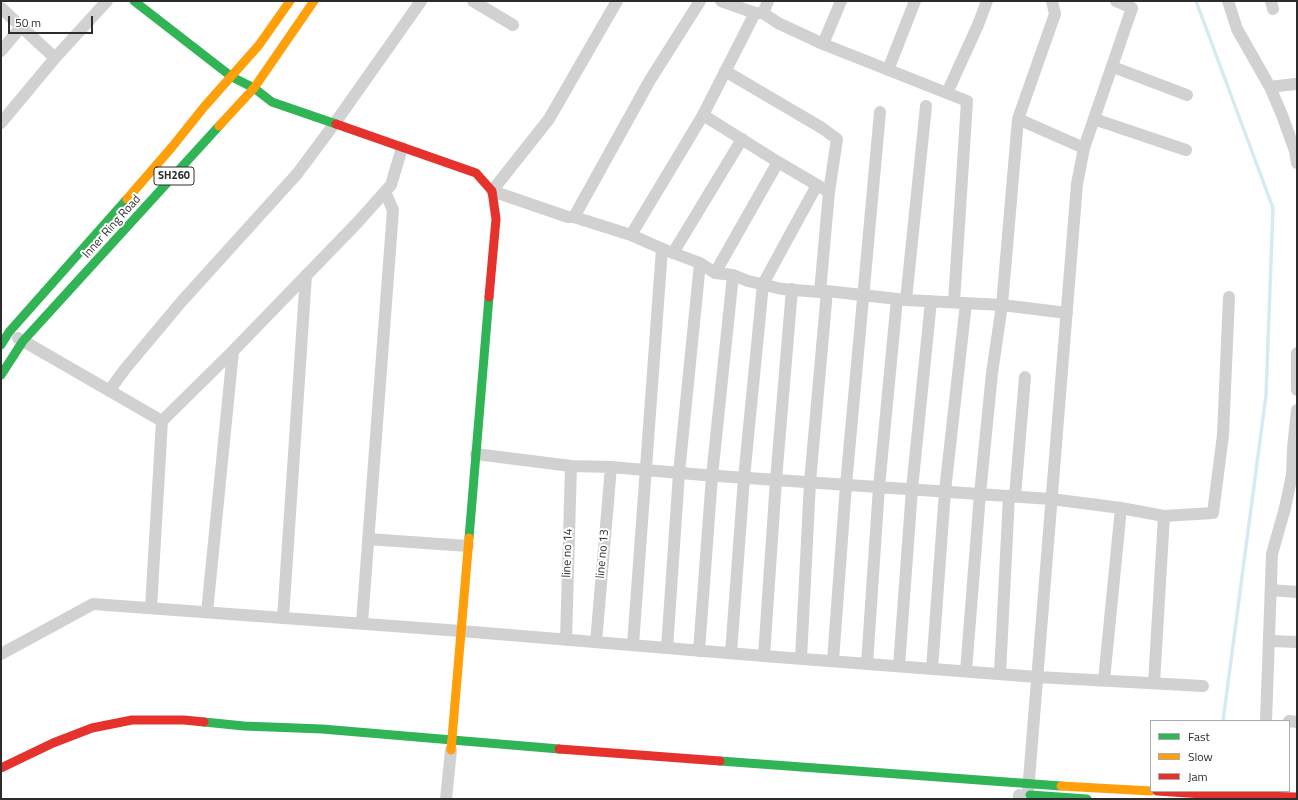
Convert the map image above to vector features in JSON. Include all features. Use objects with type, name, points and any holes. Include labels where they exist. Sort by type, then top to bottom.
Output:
[{"type":"main road","points":[[134,1],[232,77],[254,88],[272,102],[476,173],[492,191],[496,219],[451,748]]},
{"type":"main road","name":"Inner Ring Road","points":[[1,345],[5,329],[172,147],[204,107],[259,45],[290,1]]},
{"type":"main road","name":"Inner Ring Road","points":[[1,375],[23,341],[254,88],[314,1]]},
{"type":"main road","points":[[1,768],[53,743],[92,728],[132,720],[184,720],[244,726],[322,729],[451,748],[1087,799]]},
{"type":"main road","points":[[1,776],[83,738],[124,729],[154,726],[279,736]]},
{"type":"main road","points":[[1021,794],[1150,791]]},
{"type":"main road","points":[[1166,792],[1218,797],[1261,793],[1297,797]]},
{"type":"street","points":[[1,123],[55,58],[107,1]]},
{"type":"street","points":[[109,391],[125,369],[182,301],[297,174],[421,1]]},
{"type":"street","points":[[472,1],[513,25]]},
{"type":"street","points":[[617,1],[549,119],[492,191],[568,217],[574,217],[631,235],[667,251],[700,263],[715,272],[733,275],[748,281],[762,284],[792,289],[864,296],[1002,305],[1067,313]]},
{"type":"street","points":[[574,217],[650,80],[700,1]]},
{"type":"street","points":[[721,1],[759,13],[778,24],[823,44],[967,101],[960,302],[932,669]]},
{"type":"street","points":[[631,235],[703,115],[725,71],[759,13],[768,1]]},
{"type":"street","points":[[823,44],[841,1]]},
{"type":"street","points":[[888,70],[915,1]]},
{"type":"street","points":[[947,93],[978,25],[987,1]]},
{"type":"street","points":[[966,671],[980,494],[992,373],[1002,305],[1018,119],[1055,14],[1052,1]]},
{"type":"street","points":[[1021,794],[1037,677],[1077,184],[1084,148],[1132,8],[1116,1]]},
{"type":"street","points":[[1228,1],[1237,29],[1270,87],[1295,151],[1297,163]]},
{"type":"street","points":[[1,8],[55,58]]},
{"type":"street","points":[[1,50],[21,28]]},
{"type":"street","points":[[1112,67],[1187,95]]},
{"type":"street","points":[[725,71],[822,128],[837,139],[829,192],[824,291],[810,482],[801,659]]},
{"type":"street","points":[[1270,87],[1297,84]]},
{"type":"street","points":[[867,664],[879,487],[926,106]]},
{"type":"street","points":[[833,661],[846,485],[880,112]]},
{"type":"street","points":[[703,115],[829,192]]},
{"type":"street","points":[[1018,119],[1084,148]]},
{"type":"street","points":[[1094,119],[1186,150]]},
{"type":"street","points":[[633,645],[645,470],[667,251],[742,139]]},
{"type":"street","points":[[151,608],[162,421],[233,351],[385,192],[391,185],[402,148]]},
{"type":"street","points":[[715,272],[778,162]]},
{"type":"street","points":[[731,653],[744,478],[762,284],[817,185]]},
{"type":"street","points":[[362,623],[393,210],[385,192]]},
{"type":"street","points":[[666,648],[677,506],[678,473],[700,263]]},
{"type":"street","points":[[283,618],[306,275]]},
{"type":"street","points":[[699,651],[712,476],[733,275]]},
{"type":"street","points":[[764,656],[776,480],[792,289]]},
{"type":"street","points":[[476,454],[571,466],[611,466],[712,476],[1051,498],[1164,516],[1213,513],[1223,435],[1229,297]]},
{"type":"street","points":[[899,666],[912,489],[931,301]]},
{"type":"street","points":[[5,329],[23,341],[162,421]]},
{"type":"street","points":[[207,612],[233,351]]},
{"type":"street","points":[[1297,353],[1297,390]]},
{"type":"street","points":[[1000,674],[1012,496],[1024,377]]},
{"type":"street","points":[[1266,720],[1272,554],[1285,508],[1292,475],[1297,410]]},
{"type":"street","name":"line no 14","points":[[566,640],[571,466]]},
{"type":"street","name":"line no 13","points":[[596,642],[611,466]]},
{"type":"street","points":[[1104,680],[1121,508]]},
{"type":"street","points":[[1154,683],[1164,516]]},
{"type":"street","points":[[368,539],[468,546]]},
{"type":"street","points":[[1271,590],[1297,592]]},
{"type":"street","points":[[1,654],[93,604],[362,623],[1037,677],[1204,686]]},
{"type":"street","points":[[1270,641],[1297,642]]},
{"type":"street","points":[[446,799],[451,748]]},
{"type":"waterway","points":[[1196,1],[1273,208],[1266,395],[1223,720]]},
{"type":"traffic: fast","points":[[134,1],[232,77],[254,88],[272,102],[336,124]]},
{"type":"traffic: fast","points":[[1,375],[23,341],[219,126]]},
{"type":"traffic: fast","points":[[1,345],[9,332],[127,199]]},
{"type":"traffic: fast","points":[[469,538],[489,297]]},
{"type":"traffic: fast","points":[[204,722],[244,726],[322,729],[559,749]]},
{"type":"traffic: fast","points":[[720,761],[1061,786]]},
{"type":"traffic: fast","points":[[1030,795],[1087,799]]},
{"type":"traffic: slow","points":[[127,199],[204,107],[259,45],[290,1]]},
{"type":"traffic: slow","points":[[219,126],[254,88],[314,1]]},
{"type":"traffic: slow","points":[[451,750],[469,538]]},
{"type":"traffic: slow","points":[[1061,786],[1150,791]]},
{"type":"traffic: jam","points":[[336,124],[476,173],[492,191],[496,219],[489,297]]},
{"type":"traffic: jam","points":[[1,768],[53,743],[92,728],[132,720],[184,720],[204,722]]},
{"type":"traffic: jam","points":[[559,749],[720,761]]},
{"type":"traffic: jam","points":[[1172,792],[1297,797]]}]
